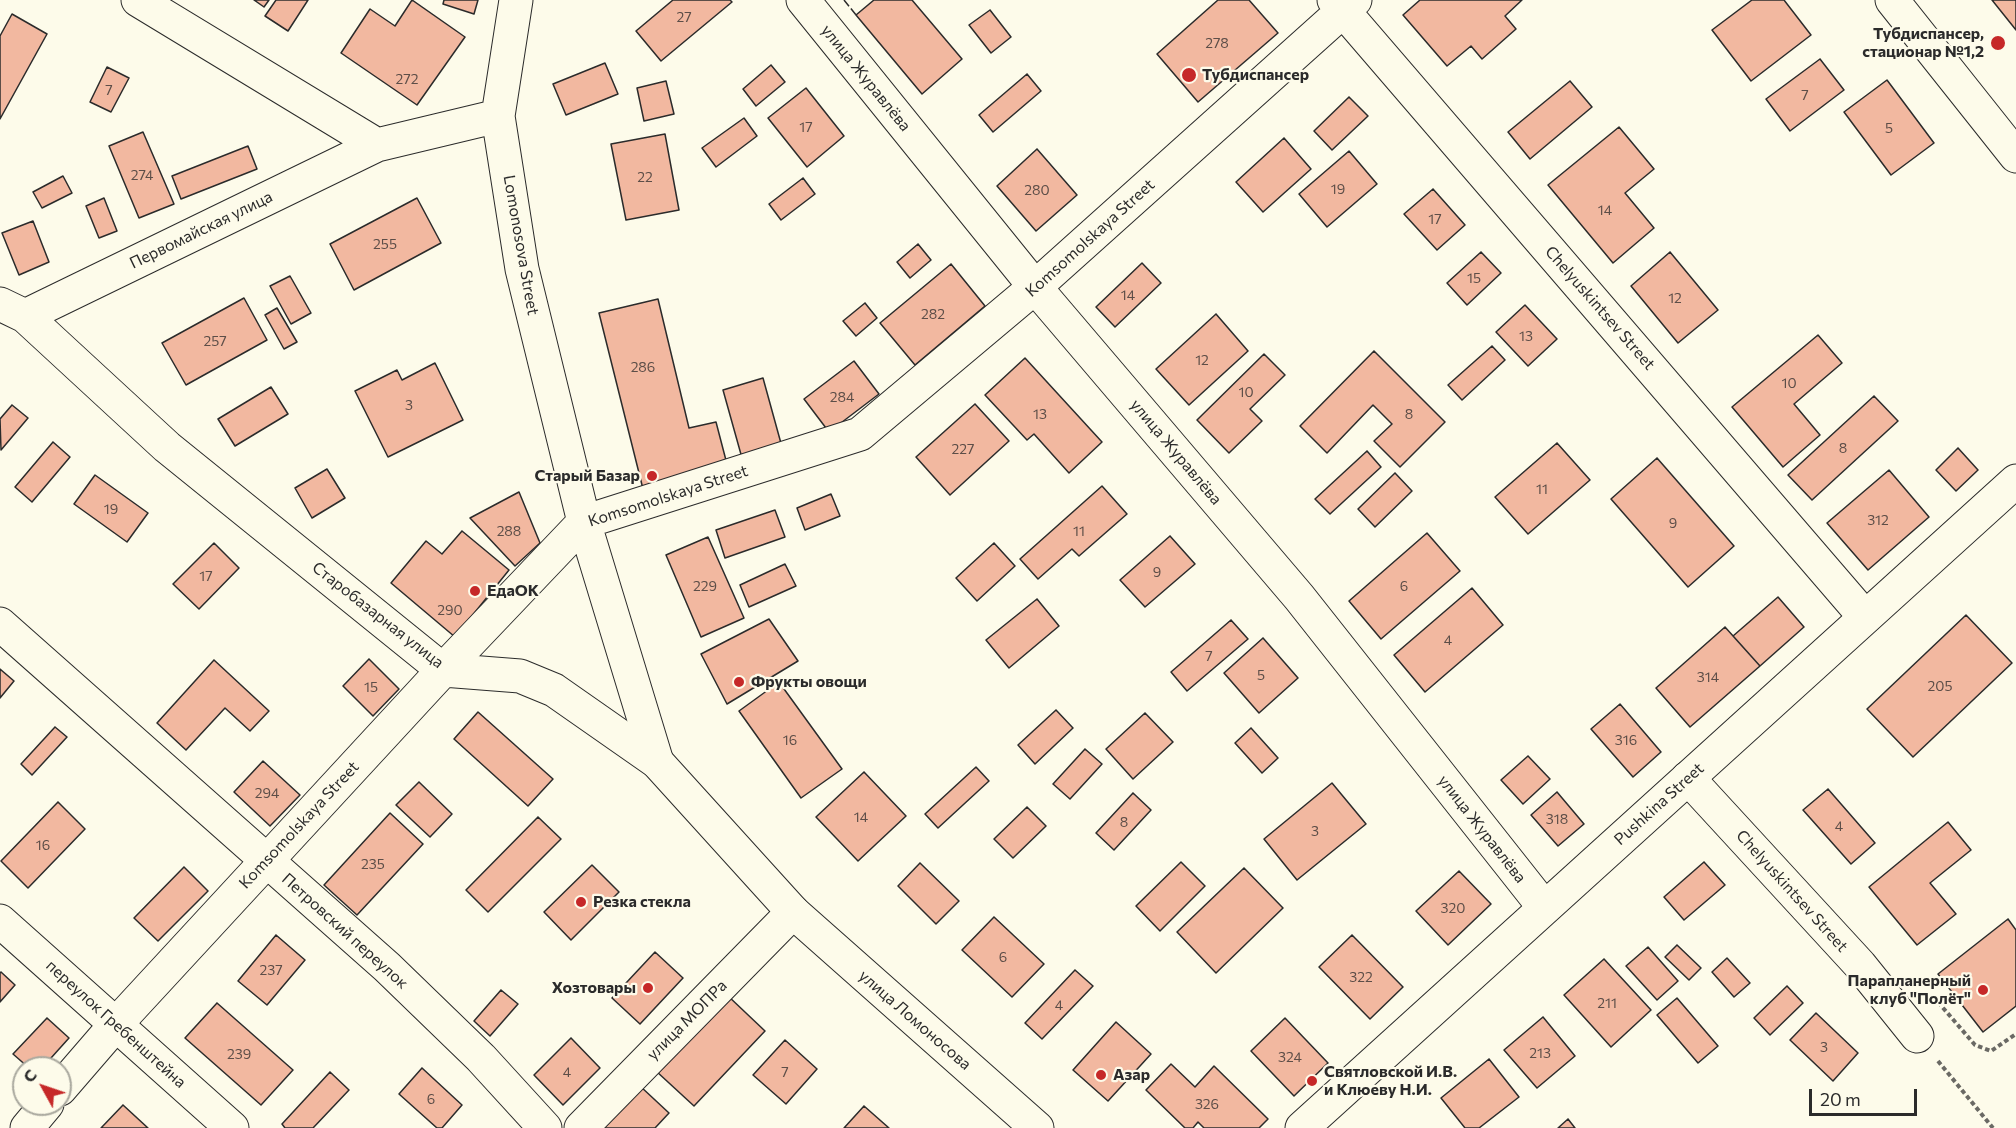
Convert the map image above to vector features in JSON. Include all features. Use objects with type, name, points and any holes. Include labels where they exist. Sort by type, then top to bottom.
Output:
[{"type":"street","points":[[138,0],[377,145],[498,116]]},
{"type":"street","name":"Lomonosova Street","points":[[516,0],[498,116],[522,269],[584,522],[657,762]]},
{"type":"street","name":"улица Журавлёва","points":[[803,0],[1035,287],[1299,597],[1544,907]]},
{"type":"street","points":[[1892,0],[2016,156]]},
{"type":"street","name":"Komsomolskaya Street","points":[[72,1075],[265,861],[584,522],[860,434],[1035,287],[1344,3]]},
{"type":"street","name":"Chelyuskintsev Street","points":[[1344,3],[1865,617]]},
{"type":"street","name":"Первомайская улица","points":[[13,310],[377,145]]},
{"type":"street","name":"Старобазарная улица","points":[[13,310],[167,447],[443,670],[520,676],[545,687],[657,762],[794,912]]},
{"type":"street","name":"Pushkina Street","points":[[1302,1128],[2016,481]]},
{"type":"street","name":"Петровский переулок","points":[[0,624],[387,967],[481,1058],[545,1128]]},
{"type":"street","name":"Chelyuskintsev Street","points":[[1688,778],[1860,965],[1917,1035]]},
{"type":"street","name":"улица МОПРа","points":[[581,1128],[794,912]]},
{"type":"street","name":"улица Ломоносова","points":[[794,912],[1037,1128]]},
{"type":"street","name":"переулок Гребенштейна","points":[[0,921],[232,1128]]},
{"type":"street","points":[[27,1128],[37,1116]]},
{"type":"path","points":[[1917,1035],[1993,1128]]},
{"type":"building","points":[[254,0],[269,0],[264,7]]},
{"type":"building","points":[[276,0],[308,0],[288,31],[265,16]]},
{"type":"building","points":[[412,0],[465,37],[417,105],[341,53],[370,9],[395,26]]},
{"type":"building","points":[[444,0],[478,0],[474,14],[443,4]]},
{"type":"building","points":[[673,0],[730,0],[732,2],[661,61],[636,31]]},
{"type":"building","points":[[874,0],[912,0],[962,59],[922,94],[856,15]]},
{"type":"building","points":[[1218,0],[1249,0],[1278,33],[1198,102],[1157,54]]},
{"type":"building","points":[[1420,0],[1522,0],[1505,16],[1516,29],[1482,59],[1471,46],[1447,66],[1403,15]]},
{"type":"building","points":[[1752,0],[1784,0],[1811,35],[1751,81],[1712,30]]},
{"type":"building","points":[[1992,0],[2016,0],[2016,30]]},
{"type":"building","points":[[990,10],[1011,37],[991,53],[969,25]]},
{"type":"building","points":[[12,14],[47,34],[0,119],[0,36]]},
{"type":"building","points":[[1820,59],[1844,90],[1790,131],[1766,99]]},
{"type":"building","points":[[605,63],[618,94],[566,115],[553,84]]},
{"type":"building","points":[[771,65],[785,82],[756,106],[743,89]]},
{"type":"building","points":[[107,67],[129,78],[111,112],[90,102]]},
{"type":"building","points":[[1027,74],[1041,91],[993,132],[979,115]]},
{"type":"building","points":[[1887,80],[1934,143],[1891,175],[1844,112]]},
{"type":"building","points":[[666,81],[674,114],[644,121],[637,88]]},
{"type":"building","points":[[1570,81],[1592,107],[1530,159],[1508,132]]},
{"type":"building","points":[[806,88],[844,136],[807,167],[768,118]]},
{"type":"building","points":[[1349,97],[1368,116],[1332,150],[1314,131]]},
{"type":"building","points":[[744,118],[757,136],[716,167],[702,148]]},
{"type":"building","points":[[1619,127],[1654,169],[1625,193],[1654,228],[1613,263],[1548,185]]},
{"type":"building","points":[[143,132],[174,204],[139,218],[109,146]]},
{"type":"building","points":[[665,134],[679,210],[626,220],[611,144]]},
{"type":"building","points":[[1284,138],[1311,169],[1263,212],[1236,182]]},
{"type":"building","points":[[248,146],[257,169],[181,199],[172,176]]},
{"type":"building","points":[[1037,149],[1077,195],[1036,231],[997,186]]},
{"type":"building","points":[[1349,151],[1377,184],[1327,227],[1299,194]]},
{"type":"building","points":[[63,176],[72,193],[42,208],[33,192]]},
{"type":"building","points":[[803,178],[815,194],[781,220],[769,204]]},
{"type":"building","points":[[1433,189],[1465,225],[1437,250],[1404,214]]},
{"type":"building","points":[[104,198],[117,231],[99,238],[86,206]]},
{"type":"building","points":[[417,198],[441,243],[354,290],[330,244]]},
{"type":"building","points":[[33,221],[49,262],[19,275],[2,233]]},
{"type":"building","points":[[918,244],[931,260],[910,278],[897,262]]},
{"type":"building","points":[[1481,252],[1501,273],[1467,305],[1447,283]]},
{"type":"building","points":[[1670,252],[1718,310],[1678,343],[1631,286]]},
{"type":"building","points":[[1142,263],[1161,283],[1115,327],[1096,307]]},
{"type":"building","points":[[951,264],[985,306],[915,365],[880,323]]},
{"type":"building","points":[[290,276],[311,313],[291,324],[270,286]]},
{"type":"building","points":[[244,298],[267,340],[186,385],[162,343]]},
{"type":"building","points":[[658,299],[689,428],[716,422],[728,468],[643,489],[599,313]]},
{"type":"building","points":[[865,303],[877,318],[856,336],[843,321]]},
{"type":"building","points":[[1525,305],[1557,339],[1528,366],[1496,332]]},
{"type":"building","points":[[277,308],[297,342],[284,349],[265,315]]},
{"type":"building","points":[[1216,314],[1248,351],[1189,405],[1156,369]]},
{"type":"building","points":[[1818,335],[1842,363],[1794,404],[1820,435],[1783,467],[1732,407]]},
{"type":"building","points":[[1492,346],[1505,360],[1462,400],[1448,385]]},
{"type":"building","points":[[1374,351],[1445,422],[1400,467],[1374,441],[1392,424],[1373,405],[1327,453],[1300,426]]},
{"type":"building","points":[[1264,354],[1285,375],[1250,409],[1262,421],[1229,453],[1197,420]]},
{"type":"building","points":[[1025,358],[1102,442],[1069,473],[1034,434],[1027,440],[985,395]]},
{"type":"building","points":[[854,361],[879,394],[829,432],[804,399]]},
{"type":"building","points":[[435,363],[463,420],[388,457],[355,391],[397,370],[402,380]]},
{"type":"building","points":[[763,378],[782,447],[742,458],[723,390]]},
{"type":"building","points":[[271,387],[288,414],[235,446],[218,419]]},
{"type":"building","points":[[1874,396],[1898,421],[1812,500],[1788,475]]},
{"type":"building","points":[[975,404],[1009,441],[950,495],[916,457]]},
{"type":"building","points":[[12,405],[28,418],[1,450],[0,419]]},
{"type":"building","points":[[53,442],[70,457],[32,502],[15,487]]},
{"type":"building","points":[[1557,443],[1590,480],[1528,534],[1495,497]]},
{"type":"building","points":[[1958,448],[1978,470],[1956,491],[1936,470]]},
{"type":"building","points":[[1367,451],[1381,467],[1330,514],[1315,499]]},
{"type":"building","points":[[1657,458],[1734,546],[1688,587],[1611,499]]},
{"type":"building","points":[[327,469],[345,498],[312,518],[295,488]]},
{"type":"building","points":[[1889,470],[1929,517],[1868,570],[1827,523]]},
{"type":"building","points":[[1395,473],[1412,491],[1375,527],[1358,509]]},
{"type":"building","points":[[95,475],[148,513],[127,542],[74,504]]},
{"type":"building","points":[[1102,486],[1127,514],[1079,556],[1072,549],[1038,579],[1020,559]]},
{"type":"building","points":[[519,492],[540,543],[515,566],[470,518]]},
{"type":"building","points":[[831,494],[840,516],[805,530],[797,508]]},
{"type":"building","points":[[775,510],[785,537],[725,558],[716,530]]},
{"type":"building","points":[[462,531],[509,570],[455,637],[391,583],[426,541],[442,554]]},
{"type":"building","points":[[1427,533],[1460,571],[1381,639],[1349,601]]},
{"type":"building","points":[[1170,536],[1195,564],[1145,607],[1120,580]]},
{"type":"building","points":[[708,537],[744,618],[701,637],[666,555]]},
{"type":"building","points":[[214,543],[239,568],[199,609],[173,584]]},
{"type":"building","points":[[994,543],[1015,566],[977,601],[956,578]]},
{"type":"building","points":[[785,564],[796,586],[749,607],[740,585]]},
{"type":"building","points":[[1472,588],[1503,625],[1425,692],[1394,655]]},
{"type":"building","points":[[1778,597],[1804,627],[1760,666],[1733,636]]},
{"type":"building","points":[[1037,599],[1059,626],[1009,668],[986,640]]},
{"type":"building","points":[[1966,615],[2012,663],[1913,757],[1867,709]]},
{"type":"building","name":"Фрукты овощи","points":[[769,619],[798,661],[727,704],[701,654]]},
{"type":"building","points":[[1231,620],[1248,639],[1187,691],[1171,672]]},
{"type":"building","points":[[1725,627],[1760,666],[1690,727],[1656,688]]},
{"type":"building","points":[[1263,638],[1298,678],[1259,713],[1224,673]]},
{"type":"building","points":[[369,659],[399,689],[373,716],[343,686]]},
{"type":"building","points":[[214,660],[269,711],[250,731],[225,708],[186,750],[157,723]]},
{"type":"building","points":[[0,669],[14,681],[0,698]]},
{"type":"building","points":[[779,682],[842,769],[801,798],[739,711]]},
{"type":"building","points":[[1620,704],[1661,752],[1633,777],[1591,729]]},
{"type":"building","points":[[1056,710],[1073,728],[1035,764],[1018,745]]},
{"type":"building","points":[[478,712],[553,779],[528,806],[454,739]]},
{"type":"building","points":[[1145,713],[1173,742],[1133,779],[1106,749]]},
{"type":"building","points":[[55,727],[67,737],[32,775],[21,764]]},
{"type":"building","points":[[1251,728],[1278,758],[1262,773],[1235,743]]},
{"type":"building","points":[[1085,749],[1102,764],[1070,799],[1053,784]]},
{"type":"building","points":[[1528,756],[1550,779],[1523,804],[1501,780]]},
{"type":"building","points":[[263,761],[300,795],[270,826],[234,792]]},
{"type":"building","points":[[976,767],[989,781],[938,828],[925,814]]},
{"type":"building","points":[[864,772],[906,816],[858,861],[816,817]]},
{"type":"building","points":[[419,782],[452,814],[430,837],[396,805]]},
{"type":"building","points":[[1332,783],[1366,824],[1297,880],[1264,839]]},
{"type":"building","points":[[1828,789],[1875,843],[1851,864],[1803,810]]},
{"type":"building","points":[[1557,792],[1584,824],[1558,846],[1531,815]]},
{"type":"building","points":[[1133,793],[1151,810],[1114,850],[1096,833]]},
{"type":"building","points":[[58,802],[85,829],[28,888],[1,861]]},
{"type":"building","points":[[1027,807],[1046,826],[1013,858],[994,839]]},
{"type":"building","points":[[390,813],[423,844],[357,915],[324,885]]},
{"type":"building","points":[[538,817],[561,839],[488,912],[466,890]]},
{"type":"building","points":[[1948,822],[1971,850],[1930,883],[1956,914],[1917,945],[1869,887]]},
{"type":"building","points":[[1181,862],[1205,886],[1160,931],[1136,906]]},
{"type":"building","points":[[1704,862],[1725,885],[1684,920],[1664,897]]},
{"type":"building","points":[[920,863],[959,901],[936,924],[898,886]]},
{"type":"building","name":"Резка стекла","points":[[592,865],[619,892],[571,940],[544,912]]},
{"type":"building","points":[[184,867],[208,891],[158,941],[134,918]]},
{"type":"building","points":[[1244,868],[1283,908],[1216,973],[1177,932]]},
{"type":"building","points":[[1459,871],[1491,904],[1448,945],[1416,911]]},
{"type":"building","points":[[994,917],[1044,964],[1012,997],[962,950]]},
{"type":"building","name":"Парапланерный клуб \"Полёт\"","points":[[2008,919],[2016,930],[2016,1006],[1983,1032],[1938,974]]},
{"type":"building","points":[[276,935],[305,960],[267,1005],[238,981]]},
{"type":"building","points":[[1352,935],[1403,987],[1370,1019],[1319,967]]},
{"type":"building","points":[[1677,945],[1701,968],[1689,980],[1665,957]]},
{"type":"building","points":[[1648,947],[1678,981],[1657,1000],[1626,966]]},
{"type":"building","name":"Хозтовары","points":[[655,952],[683,978],[640,1024],[612,998]]},
{"type":"building","points":[[1727,958],[1750,983],[1734,997],[1712,972]]},
{"type":"building","points":[[1604,959],[1651,1010],[1611,1047],[1564,995]]},
{"type":"building","points":[[1075,970],[1093,986],[1042,1039],[1025,1023]]},
{"type":"building","points":[[0,973],[15,985],[0,1002]]},
{"type":"building","points":[[1787,986],[1803,1003],[1770,1035],[1754,1018]]},
{"type":"building","points":[[501,990],[518,1004],[490,1036],[474,1021]]},
{"type":"building","points":[[727,995],[765,1031],[694,1106],[656,1071]]},
{"type":"building","points":[[1677,998],[1718,1046],[1698,1063],[1657,1015]]},
{"type":"building","points":[[217,1003],[293,1070],[261,1105],[185,1038]]},
{"type":"building","points":[[1816,1013],[1858,1053],[1833,1081],[1790,1040]]},
{"type":"building","points":[[1543,1017],[1575,1056],[1537,1088],[1504,1050]]},
{"type":"building","points":[[47,1018],[69,1038],[53,1056],[15,1056],[13,1054]]},
{"type":"building","points":[[1285,1018],[1328,1063],[1294,1096],[1251,1051]]},
{"type":"building","points":[[1116,1022],[1151,1054],[1108,1101],[1073,1070]]},
{"type":"building","points":[[571,1038],[600,1068],[563,1105],[534,1075]]},
{"type":"building","points":[[785,1040],[817,1069],[786,1104],[753,1075]]},
{"type":"building","points":[[1489,1059],[1519,1097],[1479,1128],[1465,1128],[1441,1098]]},
{"type":"building","points":[[1171,1064],[1195,1087],[1214,1066],[1268,1119],[1259,1128],[1204,1128],[1198,1122],[1193,1128],[1185,1128],[1146,1090]]},
{"type":"building","points":[[422,1068],[462,1105],[442,1128],[437,1128],[399,1094]]},
{"type":"building","points":[[330,1072],[349,1090],[313,1128],[285,1128],[282,1124]]},
{"type":"building","points":[[640,1086],[669,1113],[655,1128],[600,1128]]},
{"type":"building","points":[[123,1105],[148,1128],[101,1128]]},
{"type":"building","points":[[864,1106],[889,1128],[844,1128]]},
{"type":"building","points":[[1568,1119],[1575,1128],[1558,1128]]},
{"type":"fence","points":[[844,0],[856,15]]},
{"type":"place","name":"Тубдиспансер, стационар №1,2","points":[[1998,43]]},
{"type":"place","name":"Тубдиспансер","points":[[1189,75]]},
{"type":"place","name":"Старый Базар","points":[[652,476]]},
{"type":"place","name":"ЕдаОК","points":[[475,591]]},
{"type":"place","name":"Фрукты овощи","points":[[739,682]]},
{"type":"place","name":"Резка стекла","points":[[581,902]]},
{"type":"place","name":"Хозтовары","points":[[648,988]]},
{"type":"place","name":"Парапланерный клуб \"Полёт\"","points":[[1983,990]]},
{"type":"place","name":"Азар","points":[[1101,1075]]},
{"type":"place","name":"Святловской И.В. и Клюеву Н.И.","points":[[1312,1081]]}]
